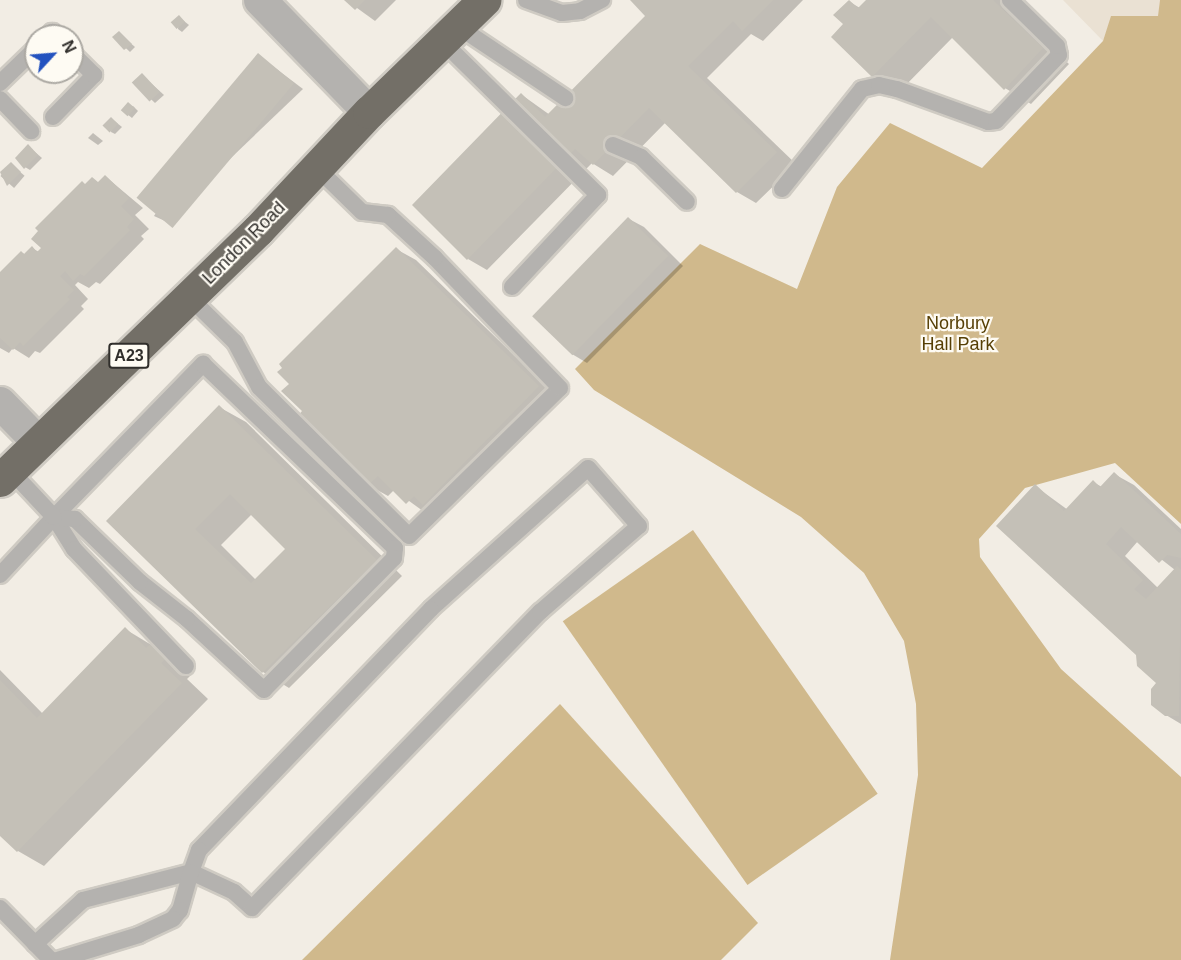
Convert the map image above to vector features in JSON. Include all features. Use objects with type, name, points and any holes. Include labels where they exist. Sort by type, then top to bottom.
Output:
[{"type":"highway","name":"London Road","points":[[5,475],[189,297],[369,112],[484,0]]},
{"type":"street","points":[[260,0],[369,112]]},
{"type":"street","points":[[0,403],[39,443]]},
{"type":"lane","points":[[526,0],[562,13],[580,11],[602,0]]},
{"type":"lane","points":[[782,189],[862,89],[879,86],[897,89],[988,122],[996,121],[1059,55],[1058,46],[1010,0]]},
{"type":"lane","points":[[451,34],[565,98]]},
{"type":"lane","points":[[451,34],[598,195],[512,287]]},
{"type":"lane","points":[[0,83],[24,60]]},
{"type":"lane","points":[[53,117],[94,75],[84,65]]},
{"type":"lane","points":[[0,99],[31,131]]},
{"type":"lane","points":[[613,145],[641,157],[687,202]]},
{"type":"lane","points":[[189,297],[235,342],[259,387],[409,536],[560,388],[388,215],[362,212],[317,168]]},
{"type":"lane","points":[[0,575],[54,517],[203,364],[395,548],[394,558],[264,690],[187,619],[140,582],[75,519],[54,517]]},
{"type":"lane","points":[[35,944],[83,900],[190,872],[234,892],[252,908],[540,612],[639,526],[588,468],[431,609],[199,850],[190,872],[180,910],[163,926],[57,960]]},
{"type":"lane","points":[[5,475],[54,517],[74,549],[186,666]]},
{"type":"lane","points":[[0,909],[51,960]]},
{"type":"shaded area","points":[[1063,0],[1160,0],[1159,16],[1112,16],[1103,41]]},
{"type":"green space","name":"Norbury Hall Park","points":[[1160,0],[1181,0],[1181,524],[1115,463],[1025,488],[979,539],[980,557],[1061,669],[1181,777],[1181,960],[890,960],[918,775],[916,704],[904,641],[864,573],[801,517],[594,390],[575,369],[700,244],[797,289],[837,187],[890,123],[982,168],[1103,41],[1111,16],[1158,16]]},
{"type":"green space","points":[[693,530],[878,794],[747,885],[563,621]]},
{"type":"green space","points":[[560,704],[758,923],[721,960],[302,960]]},
{"type":"building","points":[[344,0],[365,0],[355,10]]},
{"type":"building","points":[[630,0],[773,0],[742,31],[733,21],[688,66],[777,152],[736,193],[649,108],[593,165],[575,149],[467,260],[412,205],[521,93],[545,117],[645,16]]},
{"type":"building","points":[[849,0],[858,8],[866,0],[993,0],[1043,48],[1004,90],[931,17],[872,77],[831,37],[843,24],[833,15]]},
{"type":"building","points":[[179,15],[185,22],[177,29],[171,22]]},
{"type":"building","points":[[119,31],[132,44],[124,50],[112,37]]},
{"type":"building","points":[[258,53],[294,83],[173,228],[137,198]]},
{"type":"building","points":[[142,73],[160,92],[149,102],[132,83]]},
{"type":"building","points":[[128,102],[135,108],[128,116],[121,110]]},
{"type":"building","points":[[111,117],[118,124],[110,133],[103,125]]},
{"type":"building","points":[[28,144],[38,155],[24,169],[15,158]]},
{"type":"building","points":[[11,162],[21,172],[7,186],[0,172]]},
{"type":"building","points":[[105,175],[129,198],[121,206],[134,219],[127,227],[130,230],[84,276],[80,274],[73,281],[65,271],[60,276],[74,290],[67,297],[70,299],[23,346],[20,342],[13,350],[0,338],[0,272],[21,251],[24,254],[32,246],[37,252],[41,248],[31,239],[38,231],[35,228],[82,181],[85,184],[92,177],[98,182]]},
{"type":"building","points":[[628,217],[668,256],[572,355],[532,316]]},
{"type":"building","points":[[396,247],[539,386],[423,505],[414,496],[406,504],[378,476],[367,486],[297,417],[302,411],[281,391],[289,384],[277,372],[282,368],[279,364]]},
{"type":"building","points":[[219,405],[377,560],[262,673],[106,521]],"holes":[[[230,494],[285,549],[251,583],[195,529]]]},
{"type":"building","points":[[1114,472],[1181,534],[1181,558],[1167,555],[1159,563],[1121,527],[1106,544],[1143,580],[1134,589],[1146,599],[1177,566],[1181,570],[1179,716],[1165,716],[1151,705],[1151,689],[1156,683],[1137,666],[1136,655],[996,526],[1035,484],[1064,511],[1093,480],[1100,487]]},
{"type":"building","points":[[125,627],[146,648],[152,643],[166,658],[161,663],[182,683],[17,852],[0,836],[0,680],[37,718]]}]
